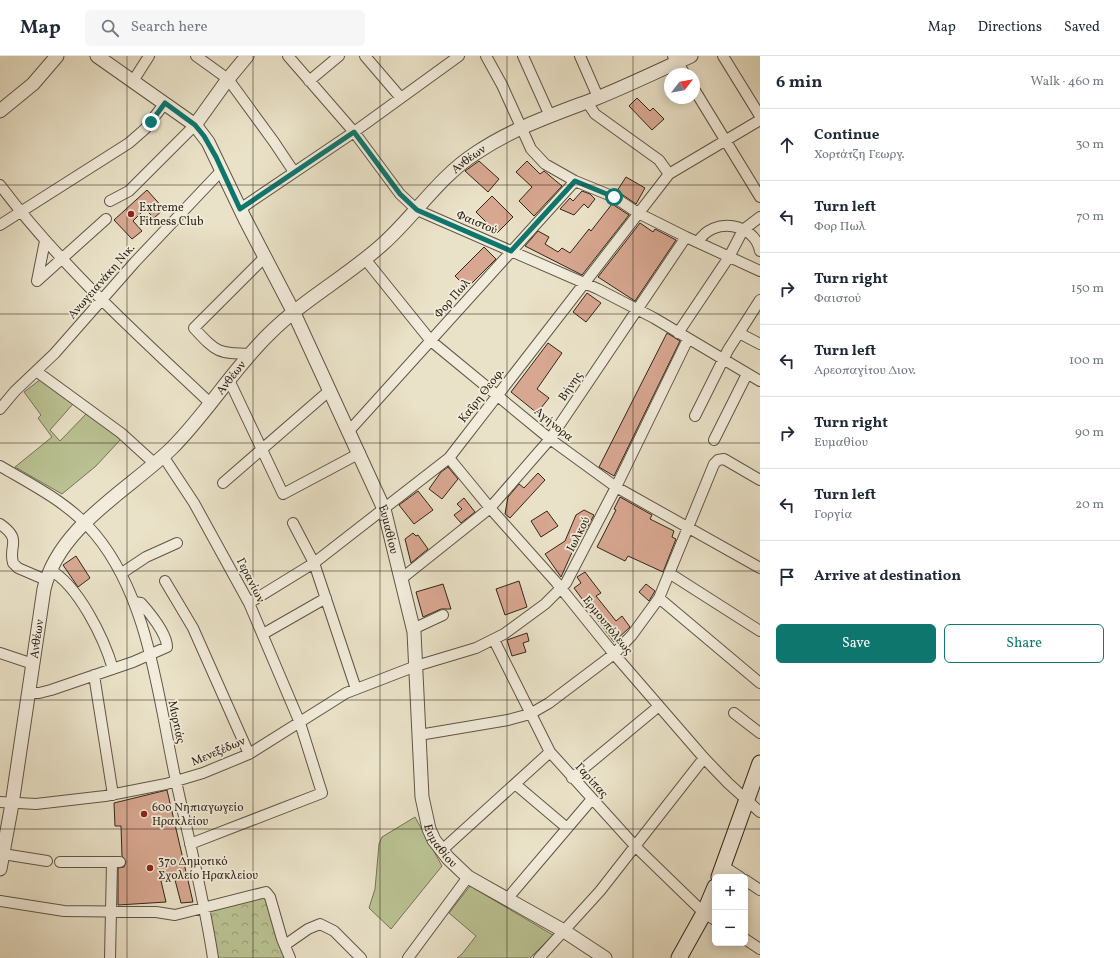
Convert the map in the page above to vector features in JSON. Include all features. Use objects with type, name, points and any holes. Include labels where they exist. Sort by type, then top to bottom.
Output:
[{"type":"main road","points":[[721,871],[749,803],[760,763]]},
{"type":"main road","points":[[684,956],[710,916],[712,904]]},
{"type":"street","points":[[0,111],[33,84],[57,56]]},
{"type":"street","name":"Ευμαθίου","points":[[97,56],[195,125],[208,142],[240,209],[293,311],[360,453],[384,508],[413,629],[423,807],[429,829],[441,851],[468,876],[564,931],[605,958]]},
{"type":"street","points":[[133,80],[149,56]]},
{"type":"street","points":[[196,56],[228,79],[294,172]]},
{"type":"street","points":[[110,201],[129,191],[195,125],[228,79],[247,56]]},
{"type":"street","name":"Φαιστού","points":[[288,56],[354,132],[400,194],[417,210],[585,283],[637,309],[760,381]]},
{"type":"street","points":[[309,80],[339,56]]},
{"type":"street","points":[[365,56],[401,98]]},
{"type":"street","points":[[240,209],[354,132],[459,56]]},
{"type":"street","points":[[486,56],[531,149],[545,164],[575,181],[614,197],[638,212],[686,237],[760,271]]},
{"type":"street","points":[[523,56],[550,116]]},
{"type":"street","points":[[580,56],[595,114],[659,160],[669,174],[760,120]]},
{"type":"street","name":"Ανθέων","points":[[1,864],[6,803],[29,693],[48,575],[59,553],[86,523],[125,487],[158,460],[188,430],[251,354],[293,311],[386,242],[458,167],[474,154],[522,128],[592,99],[675,59],[691,56]]},
{"type":"street","points":[[723,56],[760,116]]},
{"type":"street","points":[[675,59],[680,68]]},
{"type":"street","points":[[700,99],[760,197]]},
{"type":"street","points":[[0,225],[129,142],[145,129],[165,103]]},
{"type":"street","name":"Ανωγειανάκη Νικ.","points":[[0,409],[9,397],[36,371],[135,262],[222,170]]},
{"type":"street","name":"Καΐρη Θεοφ.","points":[[249,603],[314,563],[449,458],[585,283],[638,212],[669,174]]},
{"type":"street","name":"Φορ Πωλ","points":[[349,432],[575,181]]},
{"type":"street","points":[[0,185],[20,212],[62,259],[210,404]]},
{"type":"street","points":[[678,333],[743,230],[760,217]]},
{"type":"street","points":[[45,241],[37,281],[106,219]]},
{"type":"street","points":[[698,242],[702,236],[715,227],[725,225],[743,230],[755,239],[760,251]]},
{"type":"street","name":"Βήνης","points":[[401,579],[490,508],[550,439],[686,237]]},
{"type":"street","points":[[251,354],[225,353],[211,347],[194,328],[265,257]]},
{"type":"street","name":"Αγήνορα","points":[[365,259],[431,341],[550,439],[616,487],[760,568]]},
{"type":"street","points":[[695,416],[723,360],[760,300]]},
{"type":"street","points":[[739,333],[760,344]]},
{"type":"street","name":"Ιωλκού","points":[[416,666],[462,653],[494,640],[545,604],[562,589],[580,558],[616,487],[688,339]]},
{"type":"street","name":"Γερανίων","points":[[36,371],[158,460],[198,510],[249,603],[300,723],[322,793],[190,844]]},
{"type":"street","points":[[714,440],[747,374]]},
{"type":"street","points":[[230,380],[283,494],[360,453]]},
{"type":"street","points":[[223,483],[261,448],[330,390]]},
{"type":"street","name":"Ερμουπόλεως","points":[[449,458],[490,508],[562,589],[614,654],[704,758],[760,812]]},
{"type":"street","points":[[419,735],[530,714],[548,703],[614,654],[632,635],[659,598],[714,464],[718,460],[724,459],[760,480]]},
{"type":"street","name":"Μυρτιάς","points":[[0,466],[60,501],[86,523],[106,548],[122,573],[134,602],[149,655],[204,907],[213,958]]},
{"type":"street","points":[[293,523],[314,563],[356,689]]},
{"type":"street","points":[[0,524],[7,530],[14,540],[13,563],[18,568],[62,580],[90,616],[104,641],[113,668]]},
{"type":"street","points":[[122,573],[146,557],[177,543]]},
{"type":"street","points":[[669,573],[760,631]]},
{"type":"street","points":[[165,581],[193,628],[249,754]]},
{"type":"street","points":[[263,634],[326,598]]},
{"type":"street","points":[[659,598],[760,683]]},
{"type":"street","points":[[29,693],[44,692],[149,655],[167,647],[167,642],[144,606],[140,602],[134,602]]},
{"type":"street","points":[[413,629],[443,615]]},
{"type":"street","name":"Γαρίπας","points":[[494,640],[550,752],[636,847],[710,916]]},
{"type":"street","points":[[0,653],[33,664]]},
{"type":"street","name":"Μενεξέδων","points":[[6,803],[42,803],[113,795],[176,781],[215,769],[249,754],[356,689],[416,666]]},
{"type":"street","points":[[94,675],[113,795]]},
{"type":"street","points":[[572,778],[659,706]]},
{"type":"street","points":[[734,713],[760,733]]},
{"type":"street","points":[[441,851],[550,752]]},
{"type":"street","points":[[539,958],[636,847],[704,758]]},
{"type":"street","points":[[515,784],[567,828]]},
{"type":"street","points":[[507,899],[592,799]]},
{"type":"street","points":[[1,864],[47,861]]},
{"type":"street","points":[[60,862],[116,863],[111,912],[110,958]]},
{"type":"street","points":[[408,958],[468,876]]},
{"type":"street","points":[[748,882],[760,890]]},
{"type":"street","points":[[0,901],[64,911],[156,912],[175,915],[266,892],[271,900],[290,958]]},
{"type":"street","points":[[285,945],[312,926],[324,925],[334,931],[361,958]]},
{"type":"street","points":[[748,941],[760,949]]},
{"type":"green space","points":[[41,379],[73,404],[50,430],[60,441],[87,413],[121,439],[96,466],[62,494],[15,467],[52,437],[38,418],[41,415],[24,392]]},
{"type":"green space","points":[[415,817],[442,866],[391,929],[369,908],[375,889],[379,844],[382,837]]},
{"type":"green space","points":[[470,886],[553,935],[530,958],[457,958],[476,936],[449,913]]},
{"type":"green space","points":[[267,892],[290,958],[214,958],[209,910]]},
{"type":"building","points":[[637,98],[650,111],[653,108],[664,119],[652,130],[629,106]]},
{"type":"building","points":[[479,161],[499,179],[488,192],[465,171]]},
{"type":"building","points":[[527,161],[540,174],[544,171],[562,186],[534,216],[519,201],[532,187],[516,172]]},
{"type":"building","points":[[626,177],[645,188],[636,204],[617,191]]},
{"type":"building","name":"Extreme Fitness Club","points":[[147,190],[164,209],[154,218],[145,209],[133,221],[142,231],[132,239],[114,220]]},
{"type":"building","points":[[582,191],[590,194],[595,199],[588,208],[584,204],[574,215],[560,209],[570,198],[573,201]]},
{"type":"building","points":[[492,196],[513,217],[497,233],[476,212]]},
{"type":"building","points":[[612,204],[629,215],[582,275],[525,246],[538,231],[549,237],[545,244],[558,252],[562,248],[570,253],[589,229],[591,231]]},
{"type":"building","points":[[640,223],[653,232],[655,229],[676,240],[635,301],[598,277]]},
{"type":"building","points":[[484,247],[496,259],[467,288],[455,276]]},
{"type":"building","points":[[587,293],[601,303],[586,322],[573,312]]},
{"type":"building","points":[[667,333],[680,341],[614,476],[599,467]]},
{"type":"building","points":[[548,343],[562,353],[537,389],[549,398],[537,413],[511,392]]},
{"type":"building","points":[[448,467],[458,479],[442,499],[429,489],[441,472]]},
{"type":"building","points":[[538,473],[545,480],[510,518],[505,514],[508,497],[519,484],[524,488]]},
{"type":"building","points":[[418,491],[433,510],[414,524],[399,505]]},
{"type":"building","points":[[620,497],[652,515],[650,519],[674,531],[672,537],[676,539],[663,572],[628,556],[625,561],[597,547],[616,510],[614,509]]},
{"type":"building","points":[[464,498],[475,512],[461,523],[454,515],[462,509],[457,504]]},
{"type":"building","points":[[584,510],[594,515],[585,532],[582,530],[561,577],[545,554],[565,541],[576,515]]},
{"type":"building","points":[[547,511],[558,526],[541,537],[531,521]]},
{"type":"building","points":[[413,533],[416,536],[418,535],[428,549],[411,563],[405,539]]},
{"type":"building","points":[[76,556],[90,578],[78,587],[63,565]]},
{"type":"building","points":[[585,572],[601,593],[596,596],[616,621],[622,616],[630,627],[614,642],[574,588],[581,583],[577,577]]},
{"type":"building","points":[[519,581],[527,607],[505,615],[496,589]]},
{"type":"building","points":[[443,584],[451,609],[441,609],[423,617],[416,592]]},
{"type":"building","points":[[646,584],[655,591],[649,601],[639,592]]},
{"type":"building","points":[[527,633],[529,641],[523,643],[526,652],[512,656],[507,640]]},
{"type":"building","name":"37ο Δημοτικό Σχολείο Ηρακλείου","points":[[167,790],[193,902],[181,903],[174,876],[161,881],[166,902],[118,905],[118,868],[124,867],[126,862],[122,856],[121,826],[115,826],[114,803]]},
{"type":"place","name":"Extreme Fitness Club","points":[[131,214]]},
{"type":"place","name":"60ο Νηπιαγωγείο Ηρακλείου","points":[[144,814]]},
{"type":"place","name":"37ο Δημοτικό Σχολείο Ηρακλείου","points":[[150,868]]},
{"type":"route","points":[[151,122],[165,103],[195,125],[212,148],[240,209],[354,132],[400,194],[417,210],[511,251],[575,181],[614,197]]}]
